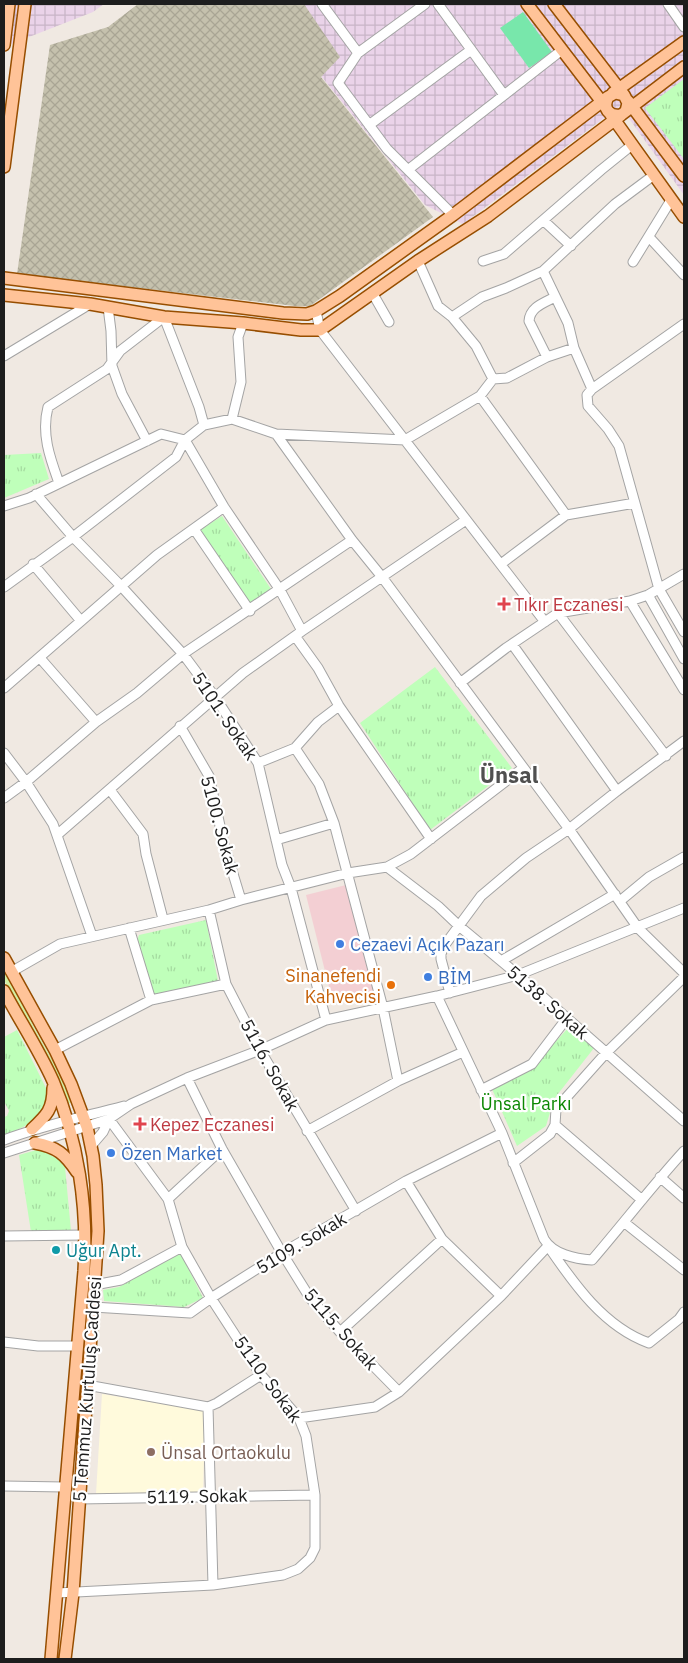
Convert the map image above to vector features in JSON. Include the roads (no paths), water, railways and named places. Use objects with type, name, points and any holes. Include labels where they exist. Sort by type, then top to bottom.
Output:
[{"type":"main road","points":[[4,38],[9,4]]},
{"type":"main road","points":[[4,167],[25,4]]},
{"type":"main road","points":[[528,4],[562,50],[617,104],[684,176]]},
{"type":"main road","points":[[554,4],[617,104],[632,145],[684,217]]},
{"type":"main road","points":[[4,295],[90,304],[164,317],[301,330],[320,330],[418,261],[488,216],[617,104],[684,42]]},
{"type":"main road","points":[[4,278],[284,313],[307,314],[316,311],[617,104],[684,67]]},
{"type":"main road","name":"5 Temmuz Kurtuluş Caddesi","points":[[4,958],[55,1050],[83,1115],[91,1146],[96,1185],[98,1231],[73,1593],[65,1659]]},
{"type":"main road","name":"5 Temmuz Kurtuluş Caddesi","points":[[4,991],[53,1081],[67,1119],[78,1173],[86,1234],[51,1659]]},
{"type":"main road","points":[[32,1129],[46,1116],[52,1104],[53,1081]]},
{"type":"main road","points":[[35,1143],[50,1146],[62,1153],[78,1173]]},
{"type":"main road","points":[[67,1450],[82,1452]]},
{"type":"street","points":[[322,4],[358,53]]},
{"type":"street","points":[[425,4],[358,53],[338,84],[387,149],[453,215]]},
{"type":"street","points":[[438,4],[504,95]]},
{"type":"street","points":[[668,4],[684,27]]},
{"type":"street","points":[[4,38],[21,37]]},
{"type":"street","points":[[369,125],[472,50]]},
{"type":"street","points":[[409,169],[562,50]]},
{"type":"street","points":[[484,261],[504,254],[632,145]]},
{"type":"street","points":[[452,317],[482,296],[506,288],[543,271],[616,204],[654,176]]},
{"type":"street","points":[[633,262],[671,200]]},
{"type":"street","points":[[544,221],[572,246]]},
{"type":"street","points":[[649,237],[684,275]]},
{"type":"street","points":[[418,261],[438,306],[452,317],[476,346],[493,379]]},
{"type":"street","points":[[543,271],[568,323],[574,348],[592,388]]},
{"type":"street","points":[[373,294],[389,322]]},
{"type":"street","points":[[547,357],[529,321],[529,314],[534,308],[555,297]]},
{"type":"street","points":[[4,356],[90,304]]},
{"type":"street","points":[[108,307],[112,366],[122,394],[147,441]]},
{"type":"street","points":[[316,311],[320,330],[545,622]]},
{"type":"street","points":[[59,483],[48,451],[45,419],[48,407],[107,369],[120,351],[164,317],[199,407],[204,425]]},
{"type":"street","points":[[232,419],[240,382],[238,337],[242,323]]},
{"type":"street","points":[[684,324],[592,388],[587,395],[588,406],[608,429],[619,446],[659,589],[684,632]]},
{"type":"street","points":[[4,587],[176,458],[185,440],[204,425],[232,419],[276,434],[405,440],[480,396],[493,379],[507,378],[547,357],[574,348]]},
{"type":"street","points":[[480,396],[566,515]]},
{"type":"street","points":[[4,506],[36,494],[160,434],[185,440],[224,507],[280,590],[298,634],[340,706],[431,839]]},
{"type":"street","points":[[276,434],[352,540],[382,576],[569,829],[638,928],[680,963],[684,973]]},
{"type":"street","name":"5101. Sokak","points":[[36,494],[73,537],[183,654],[215,697],[258,763],[282,865],[291,888],[326,1020]]},
{"type":"street","points":[[500,564],[566,515],[635,503]]},
{"type":"street","points":[[4,688],[157,556],[224,507]]},
{"type":"street","points":[[57,835],[243,673],[466,520]]},
{"type":"street","points":[[194,529],[250,611]]},
{"type":"street","points":[[4,798],[26,782],[96,722],[137,692],[183,654],[250,611],[352,540]]},
{"type":"street","points":[[33,564],[80,621]]},
{"type":"street","points":[[460,683],[512,644],[558,613],[648,595],[684,574]]},
{"type":"street","points":[[648,595],[684,659]]},
{"type":"street","points":[[630,600],[684,690]]},
{"type":"street","points":[[558,613],[666,756]]},
{"type":"street","points":[[512,644],[617,791]]},
{"type":"street","points":[[40,658],[96,722]]},
{"type":"street","points":[[258,763],[295,748],[318,722],[340,706]]},
{"type":"street","name":"5100. Sokak","points":[[180,726],[209,776],[224,844],[241,900]]},
{"type":"street","points":[[450,993],[441,954],[481,896],[526,858],[569,829],[684,741]]},
{"type":"street","points":[[295,748],[319,784],[334,823],[383,1008],[398,1081]]},
{"type":"street","points":[[4,752],[53,824],[92,936]]},
{"type":"street","points":[[11,972],[60,944],[209,910],[348,873],[387,866],[411,854],[523,768]]},
{"type":"street","points":[[110,790],[143,834],[146,854],[163,920]]},
{"type":"street","points":[[276,840],[334,823]]},
{"type":"street","points":[[501,961],[618,897],[649,876],[684,857]]},
{"type":"street","name":"5138. Sokak","points":[[387,866],[438,906],[684,1121]]},
{"type":"street","points":[[4,1140],[32,1129],[67,1119],[131,1104],[186,1078],[260,1050],[326,1020],[450,993],[518,975],[684,908]]},
{"type":"street","name":"5116. Sokak","points":[[209,910],[226,984],[260,1050],[356,1211]]},
{"type":"street","points":[[129,928],[151,1000]]},
{"type":"street","points":[[513,1163],[550,1134],[555,1125],[556,1109],[606,1053],[684,977]]},
{"type":"street","points":[[55,1050],[151,1000],[226,984]]},
{"type":"street","points":[[437,996],[502,1133],[546,1242],[562,1267],[587,1298],[617,1326],[634,1338],[649,1343],[679,1319],[684,1312]]},
{"type":"street","points":[[481,1090],[532,1064],[568,1018]]},
{"type":"street","points":[[307,1131],[398,1081],[463,1052]]},
{"type":"street","name":"5115. Sokak","points":[[186,1078],[222,1149],[310,1298],[340,1332],[399,1392]]},
{"type":"street","points":[[91,1146],[111,1121],[131,1104]]},
{"type":"street","points":[[4,1153],[111,1121]]},
{"type":"street","name":"5110. Sokak","points":[[57,1593],[213,1585],[283,1575],[298,1570],[310,1558],[315,1548],[315,1495],[306,1436],[299,1418],[261,1375],[211,1298],[182,1247],[168,1199],[111,1121]]},
{"type":"street","points":[[555,1125],[642,1200]]},
{"type":"street","name":"5109. Sokak","points":[[93,1306],[190,1313],[282,1253],[406,1181],[502,1133]]},
{"type":"street","points":[[168,1199],[222,1149]]},
{"type":"street","points":[[546,1242],[577,1259],[592,1260],[660,1177],[684,1151]]},
{"type":"street","points":[[660,1177],[684,1198]]},
{"type":"street","points":[[406,1181],[442,1239],[501,1296]]},
{"type":"street","points":[[624,1223],[684,1270]]},
{"type":"street","points":[[4,1236],[86,1234]]},
{"type":"street","points":[[340,1332],[442,1239]]},
{"type":"street","points":[[299,1418],[375,1408],[399,1392],[501,1296],[546,1242]]},
{"type":"street","points":[[94,1285],[121,1280],[182,1247]]},
{"type":"street","points":[[4,1342],[38,1346],[76,1346]]},
{"type":"street","points":[[87,1385],[208,1407],[261,1375]]},
{"type":"street","points":[[208,1407],[213,1585]]},
{"type":"street","points":[[4,1486],[64,1487]]},
{"type":"street","name":"5119. Sokak","points":[[79,1499],[315,1495]]},
{"type":"place","name":"Tıkır Eczanesi","points":[[504,604]]},
{"type":"place","name":"Cezaevi Açık Pazarı","points":[[340,944]]},
{"type":"place","name":"BİM","points":[[428,977]]},
{"type":"place","name":"Sinanefendi Kahvecisi","points":[[391,985]]},
{"type":"place","name":"Kepez Eczanesi","points":[[140,1124]]},
{"type":"place","name":"Özen Market","points":[[111,1153]]},
{"type":"place","name":"Uğur Apt.","points":[[56,1250]]},
{"type":"place","name":"Ünsal Ortaokulu","points":[[151,1452]]},
{"type":"district","name":"Ünsal","points":[[509,774]]},
{"type":"park label","name":"Ünsal Parkı","points":[[526,1103]]}]
